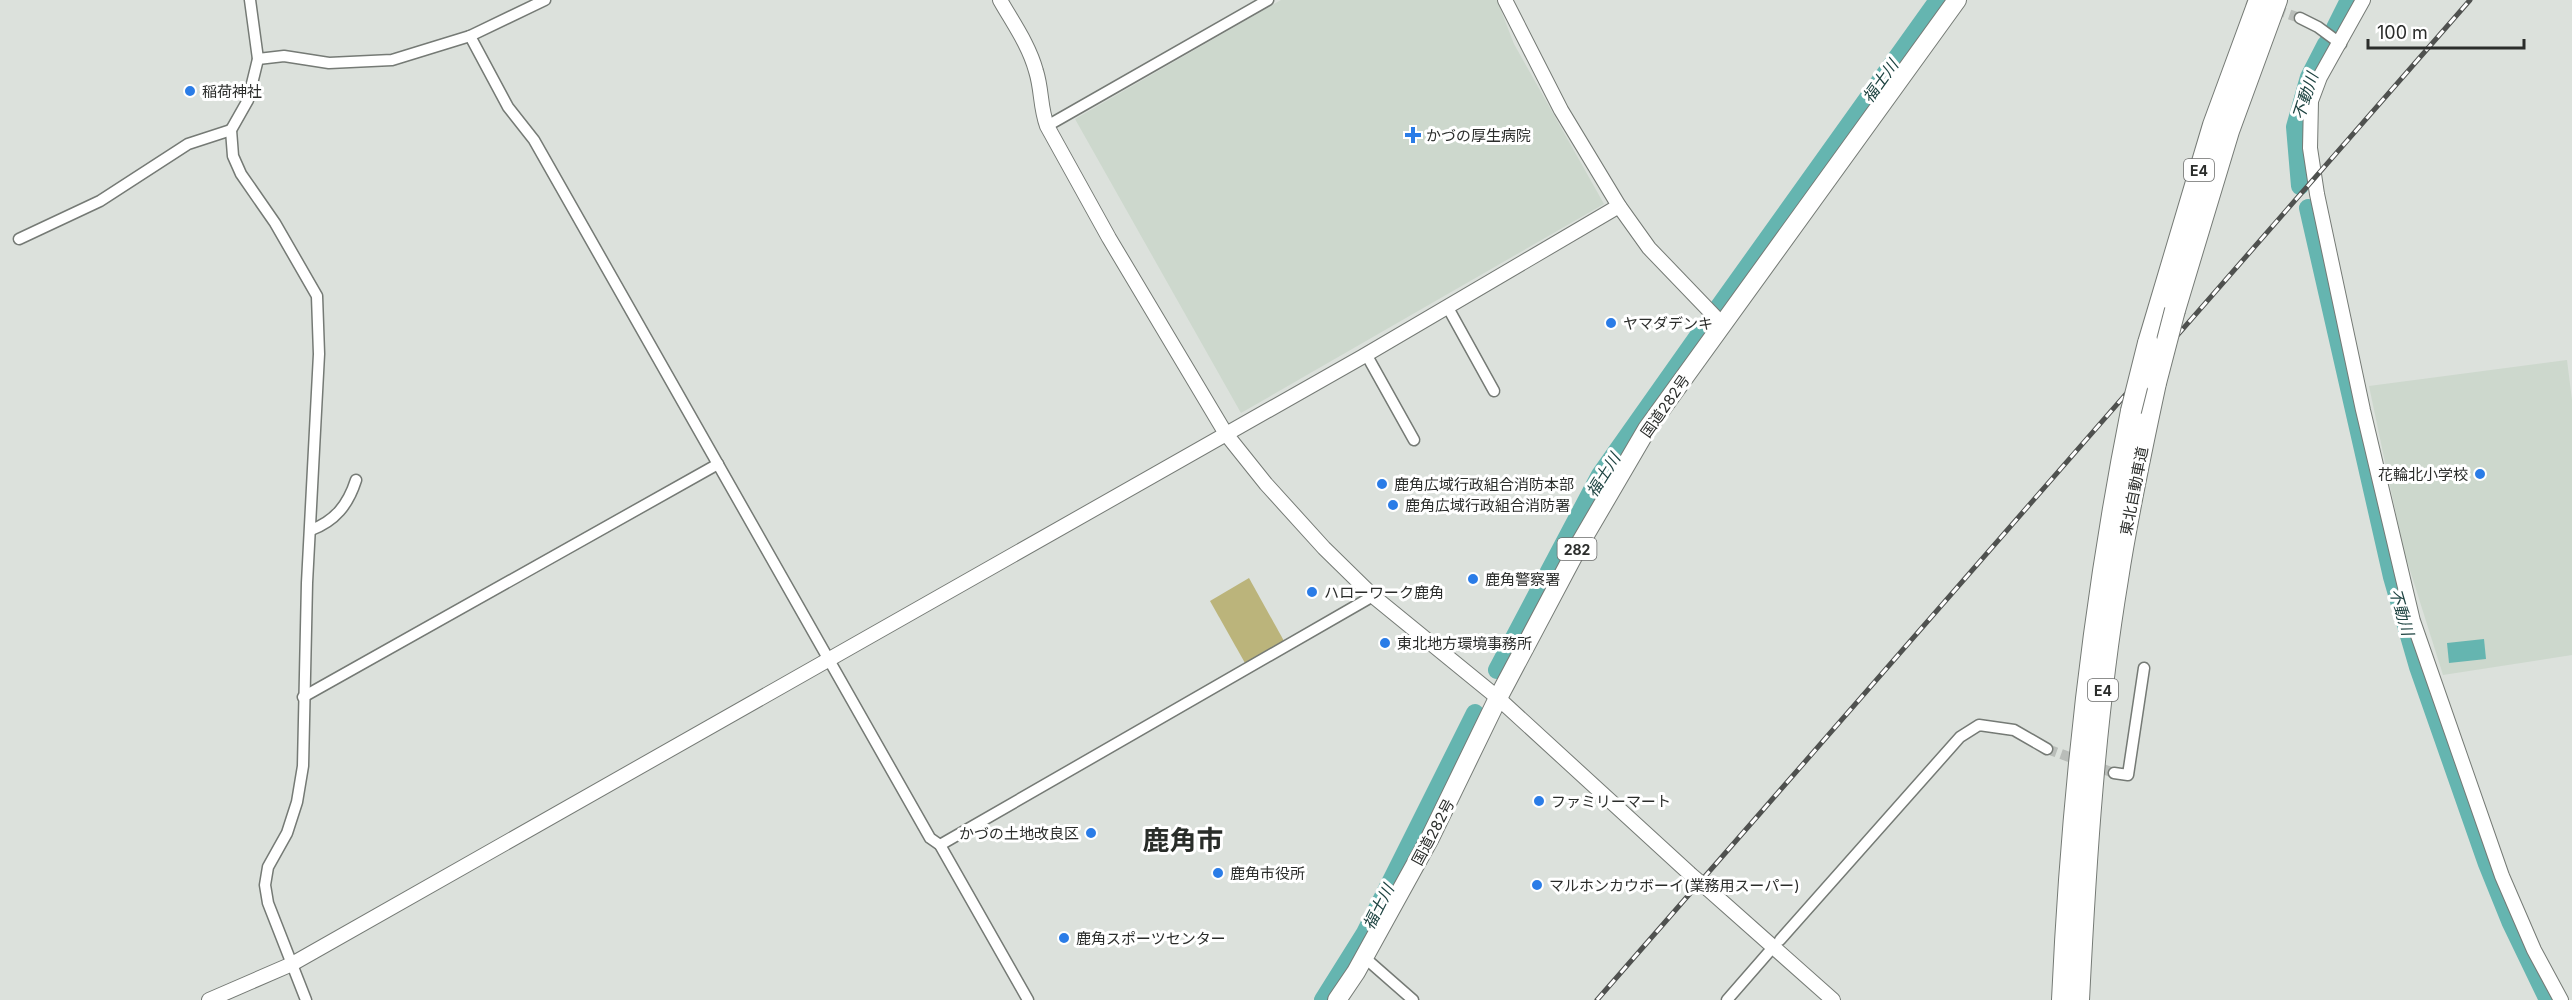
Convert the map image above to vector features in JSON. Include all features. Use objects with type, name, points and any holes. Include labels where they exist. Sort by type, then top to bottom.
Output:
[{"type":"highway","name":"国道282号","points":[[1337,1000],[1364,957],[1430,838],[1498,698],[1606,496],[1647,429],[1957,0]]},
{"type":"highway","name":"東北自動車道","points":[[2062,1000],[2073,824],[2089,663],[2115,496],[2148,343],[2213,125],[2259,0]]},
{"type":"highway","name":"東北自動車道","points":[[2079,1000],[2090,824],[2106,666],[2131,499],[2156,383],[2175,310],[2229,131],[2277,0]]},
{"type":"street","points":[[250,0],[258,59],[248,100],[231,130],[233,156],[241,174],[275,223],[317,296],[319,354],[303,697],[303,766],[297,802],[287,833],[268,867],[266,885],[268,903],[306,1000]]},
{"type":"street","points":[[1000,0],[1030,53],[1039,83],[1040,107],[1047,126],[1109,238],[1226,434],[1266,484],[1316,540],[1373,596],[1498,698],[1689,873],[1833,1000]]},
{"type":"street","points":[[1047,126],[1268,0]]},
{"type":"street","points":[[1505,0],[1561,110],[1619,206],[1649,248],[1723,325]]},
{"type":"street","points":[[2363,0],[2341,44],[2320,77],[2311,101],[2308,122],[2319,206],[2391,532],[2416,631],[2502,876],[2534,950],[2561,1000]]},
{"type":"street","points":[[258,59],[284,56],[328,63],[392,60],[470,36],[538,2]]},
{"type":"street","points":[[2300,18],[2318,27],[2341,44]]},
{"type":"street","points":[[470,36],[508,107],[534,140],[930,838],[940,846],[1028,1000]]},
{"type":"street","points":[[19,239],[100,201],[188,144],[206,136],[231,130]]},
{"type":"street","points":[[209,1000],[292,964],[683,740],[1226,434],[1619,206]]},
{"type":"street","points":[[1447,306],[1494,391]]},
{"type":"street","points":[[1366,354],[1414,440]]},
{"type":"street","points":[[303,697],[718,464]]},
{"type":"street","points":[[310,530],[327,523],[344,507],[356,480]]},
{"type":"street","points":[[940,846],[1373,596]]},
{"type":"street","points":[[2114,773],[2128,775],[2144,668]]},
{"type":"street","points":[[1780,940],[1960,737],[1979,725],[2014,730],[2047,748]]},
{"type":"street","points":[[1727,1000],[1768,953]]},
{"type":"street","points":[[1364,957],[1413,1000]]},
{"type":"shaded area","points":[[1281,0],[1497,0],[1514,44],[1604,204],[1241,413],[1075,119]]},
{"type":"shaded area","name":"花輪北小学校","points":[[2567,360],[2572,400],[2572,655],[2443,675],[2403,548],[2369,386]]},
{"type":"shaded area","points":[[1249,578],[1284,641],[1245,663],[1210,601]]},
{"type":"water","points":[[2484,639],[2486,659],[2449,663],[2447,643]]},
{"type":"waterway","name":"福士川","points":[[1718,308],[1938,0]]},
{"type":"waterway","name":"不動川","points":[[2335,28],[2349,0]]},
{"type":"waterway","name":"不動川","points":[[2300,186],[2295,127],[2309,77],[2326,44]]},
{"type":"waterway","name":"不動川","points":[[2308,208],[2392,577],[2418,667],[2487,864],[2510,921],[2548,1000]]},
{"type":"waterway","name":"福士川","points":[[1497,670],[1600,475],[1708,322]]},
{"type":"waterway","name":"福士川","points":[[1323,1000],[1365,933],[1475,713]]},
{"type":"tunnel","points":[[2247,0],[2300,18]]},
{"type":"tunnel","points":[[2047,749],[2114,773]]},
{"type":"railway","points":[[1597,1000],[2470,0]]},
{"type":"place","name":"稲荷神社","points":[[190,91]]},
{"type":"place","name":"かづの厚生病院","points":[[1413,135]]},
{"type":"place","name":"ヤマダデンキ","points":[[1611,323]]},
{"type":"place","name":"花輪北小学校","points":[[2480,474]]},
{"type":"place","name":"鹿角広域行政組合消防本部","points":[[1382,484]]},
{"type":"place","name":"鹿角広域行政組合消防署","points":[[1393,505]]},
{"type":"place","name":"鹿角警察署","points":[[1473,579]]},
{"type":"place","name":"ハローワーク鹿角","points":[[1312,592]]},
{"type":"place","name":"東北地方環境事務所","points":[[1385,643]]},
{"type":"place","name":"ファミリーマート","points":[[1539,801]]},
{"type":"place","name":"かづの土地改良区","points":[[1091,833]]},
{"type":"place","name":"鹿角市役所","points":[[1218,873]]},
{"type":"place","name":"マルホンカウボーイ(業務用スーパー)","points":[[1537,885]]},
{"type":"place","name":"鹿角スポーツセンター","points":[[1064,938]]},
{"type":"district","name":"鹿角市","points":[[1183,840]]}]
